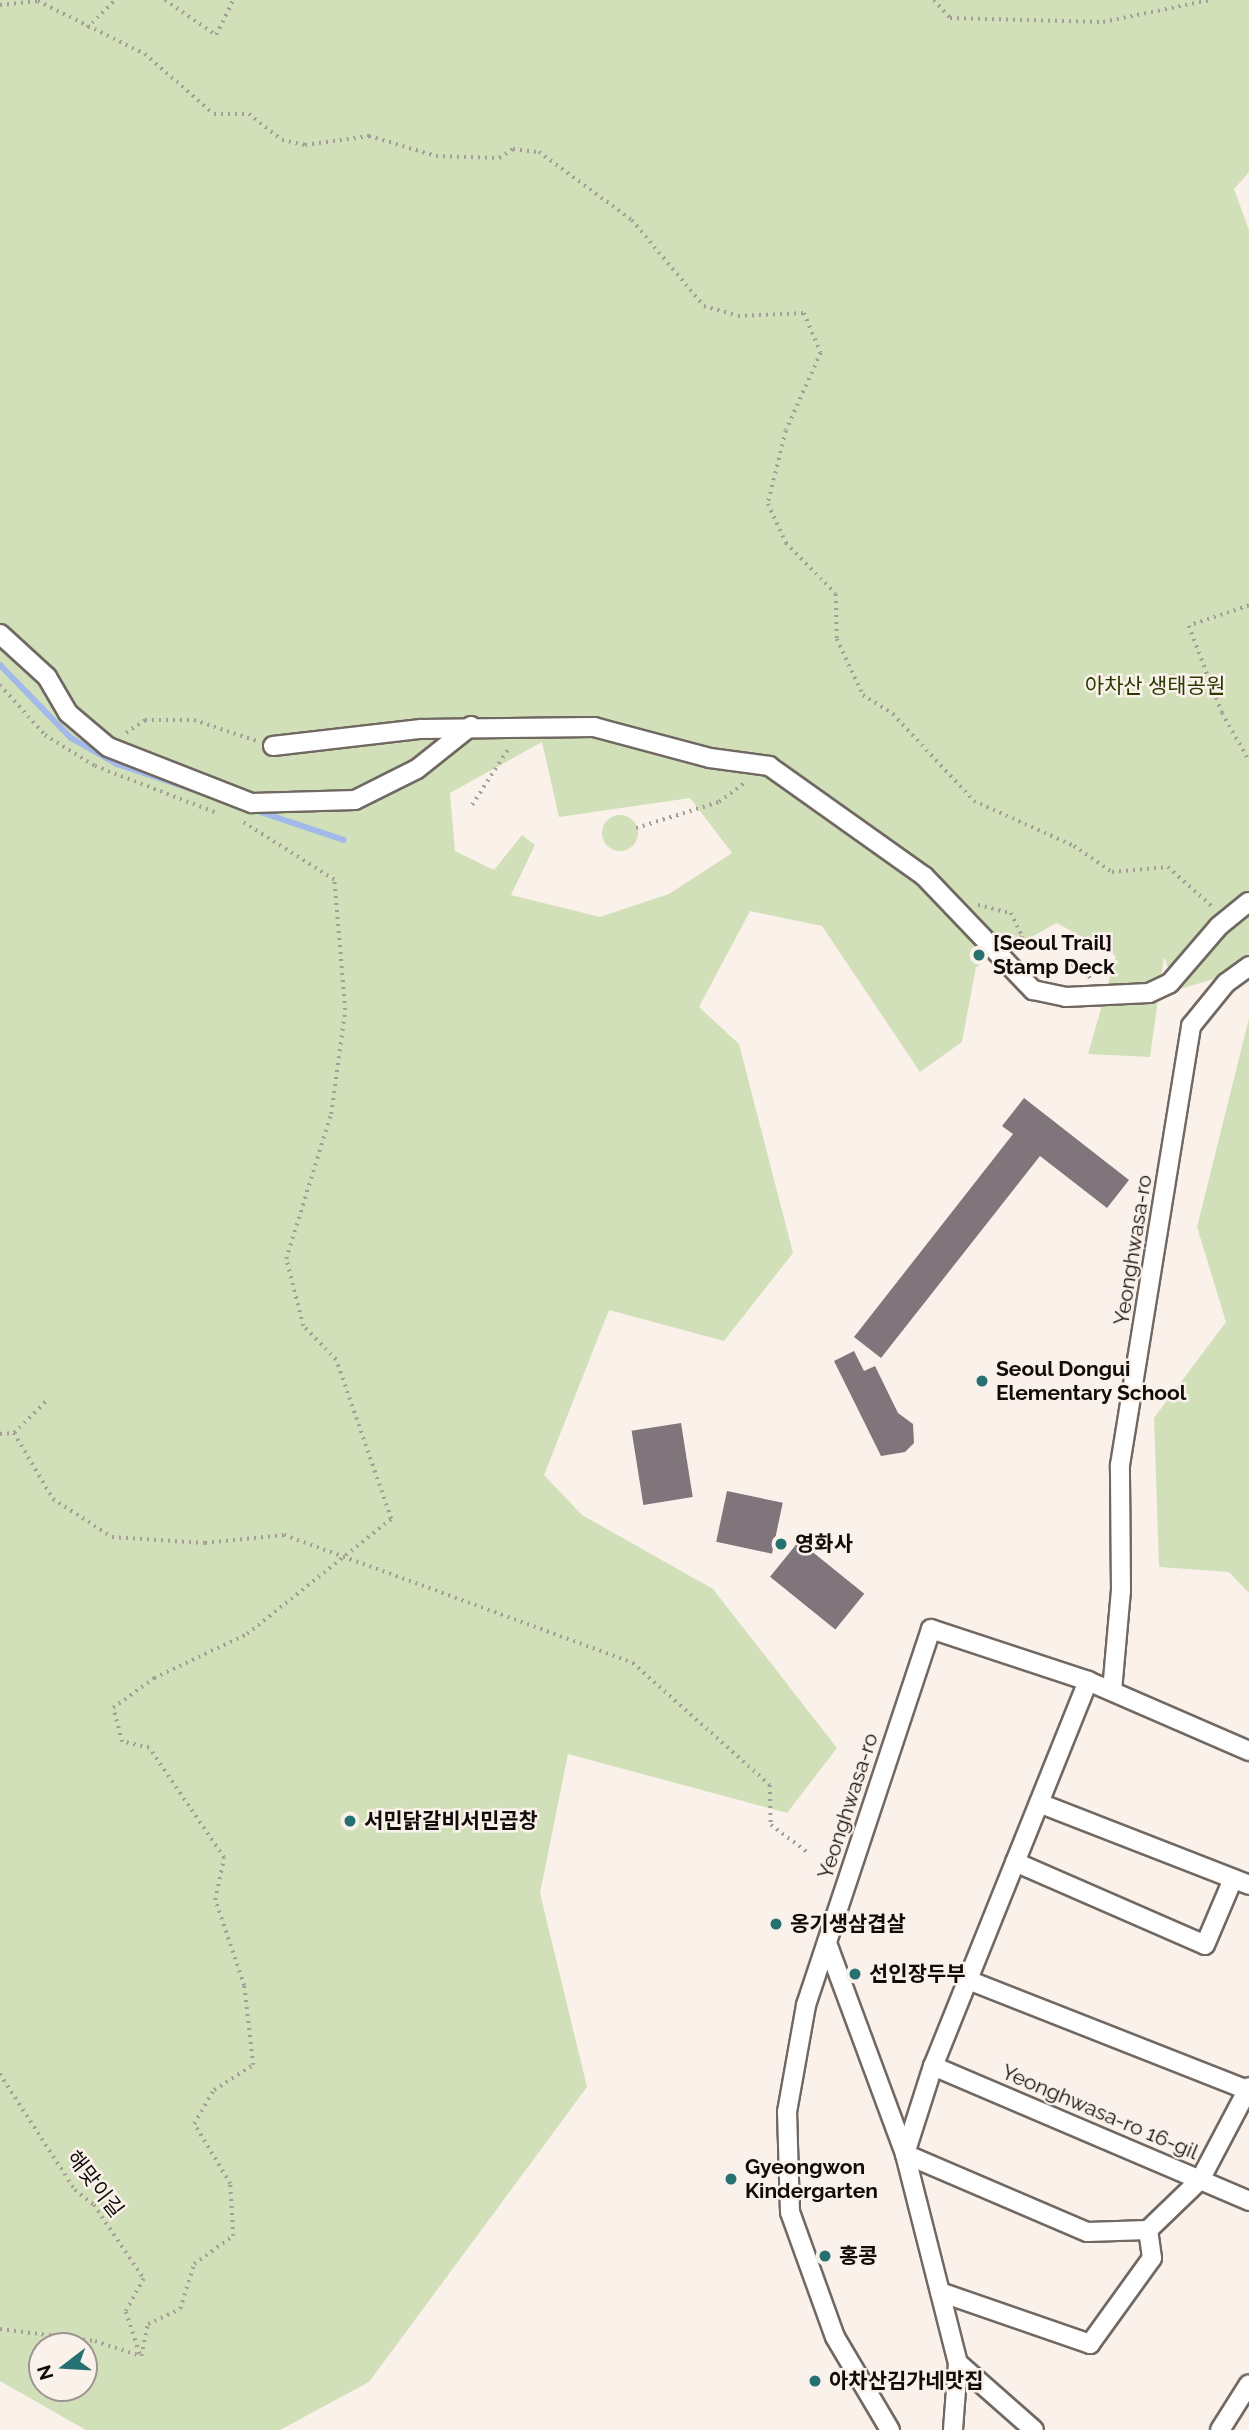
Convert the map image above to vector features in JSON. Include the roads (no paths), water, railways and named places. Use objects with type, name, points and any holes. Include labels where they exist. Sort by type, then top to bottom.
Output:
[{"type":"street","points":[[0,634],[47,677],[68,713],[108,747],[252,803],[291,804],[355,800],[417,769],[471,726]]},
{"type":"street","points":[[273,746],[471,726],[520,729],[594,727],[710,758],[760,763],[924,876],[1033,989],[1100,998],[1149,993],[1170,983],[1229,917],[1249,902]]},
{"type":"street","name":"Yeonghwasa-ro","points":[[1112,1691],[1121,1591],[1120,1465],[1191,1026],[1226,983],[1249,966]]},
{"type":"street","name":"Yeonghwasa-ro","points":[[890,2430],[835,2337],[790,2212],[787,2112],[806,2005],[931,1629],[1088,1681]]},
{"type":"street","points":[[905,2154],[933,2066],[1088,1681],[1249,1751]]},
{"type":"street","points":[[1015,1862],[1205,1945],[1241,1882],[1039,1803]]},
{"type":"street","points":[[827,1943],[905,2154],[958,2363],[953,2430]]},
{"type":"street","points":[[905,2154],[1087,2232],[1148,2230],[1200,2180],[1248,2089],[968,1980]]},
{"type":"street","name":"Yeonghwasa-ro 16-gil","points":[[933,2066],[1249,2201]]},
{"type":"street","points":[[940,2292],[1090,2344],[1152,2258],[1148,2230]]},
{"type":"street","points":[[958,2363],[1034,2430]]},
{"type":"street","points":[[1220,2430],[1249,2384]]},
{"type":"waterway","points":[[0,665],[71,738],[117,764],[344,840]]},
{"type":"place","name":"[Seoul Trail] Stamp Deck","points":[[979,955]]},
{"type":"place","name":"Seoul Dongui Elementary School","points":[[982,1381]]},
{"type":"place","name":"영화사","points":[[781,1544]]},
{"type":"place","name":"서민닭갈비서민곱창","points":[[350,1821]]},
{"type":"place","name":"옹기생삼겹살","points":[[776,1924]]},
{"type":"place","name":"선인장두부","points":[[855,1974]]},
{"type":"place","name":"Gyeongwon Kindergarten","points":[[731,2179]]},
{"type":"place","name":"홍콩","points":[[825,2256]]},
{"type":"place","name":"아차산김가네맛집","points":[[815,2381]]},
{"type":"park label","name":"아차산 생태공원","points":[[1155,686]]}]
